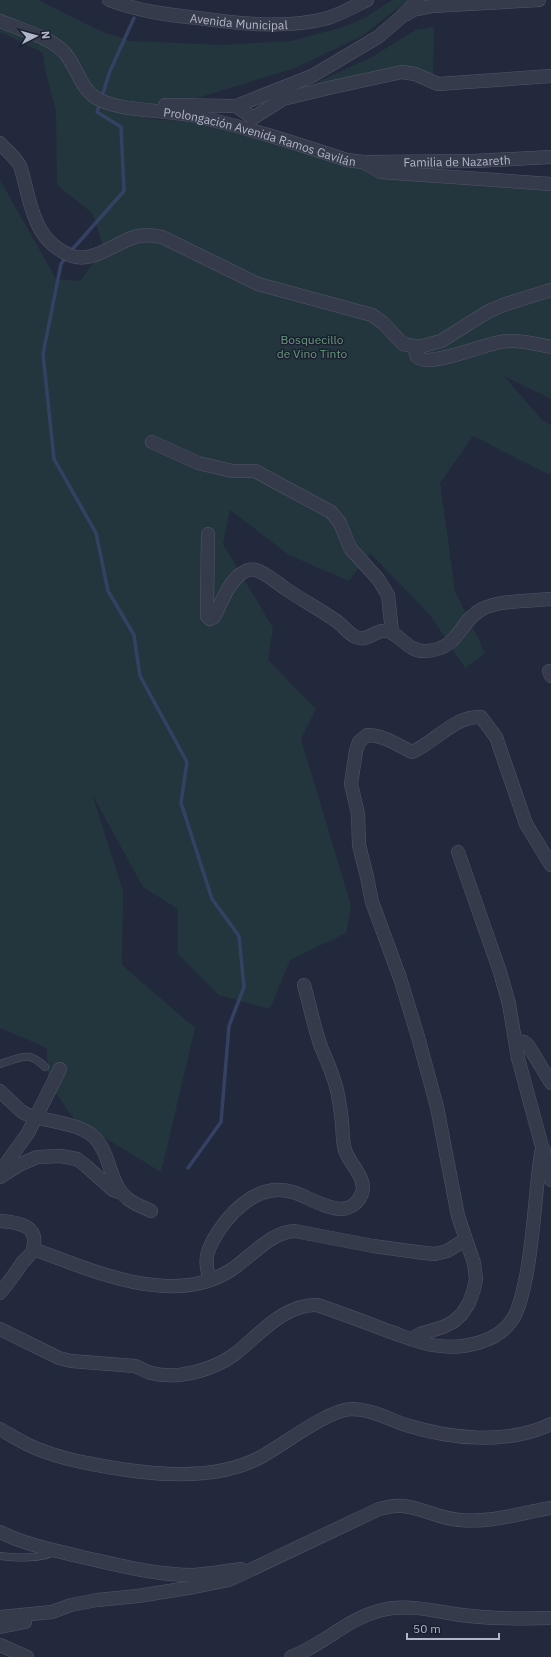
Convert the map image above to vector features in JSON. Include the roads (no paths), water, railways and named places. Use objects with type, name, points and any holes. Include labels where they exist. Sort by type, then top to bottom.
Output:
[{"type":"street","name":"Avenida Municipal","points":[[109,0],[122,5],[158,13],[235,23],[287,25],[329,18],[367,0]]},
{"type":"street","points":[[117,105],[236,106],[312,76],[378,37],[418,0]]},
{"type":"street","points":[[400,18],[413,10],[433,6],[539,0]]},
{"type":"street","name":"Prolongación Avenida Ramos Gavilán","points":[[0,21],[53,43],[63,51],[73,63],[80,81],[92,95],[101,101],[117,105],[186,114],[228,123],[347,160],[363,162],[381,172],[551,184]]},
{"type":"street","points":[[236,106],[253,118],[283,99],[333,86],[402,72],[415,74],[438,84],[551,76]]},
{"type":"street","points":[[0,143],[19,165],[34,216],[42,233],[56,248],[72,256],[83,258],[93,255],[133,237],[145,235],[157,236],[258,284],[372,315],[383,323],[403,344],[414,347],[427,346],[441,340],[489,311],[551,290]]},
{"type":"street","name":"Familia de Nazareth","points":[[363,162],[474,161],[551,157]]},
{"type":"street","points":[[414,347],[417,357],[422,360],[450,356],[485,345],[515,340],[551,347]]},
{"type":"street","points":[[152,442],[198,463],[232,471],[255,472],[331,512],[340,523],[350,548],[378,579],[388,595],[392,632]]},
{"type":"street","points":[[208,534],[207,606],[208,618],[210,619],[214,617],[233,582],[243,572],[250,569],[256,570],[274,580],[336,620],[357,638],[364,639],[381,630],[392,632],[410,647],[424,652],[435,650],[447,645],[456,638],[473,616],[490,606],[551,599]]},
{"type":"street","points":[[411,1339],[420,1334],[443,1327],[453,1322],[462,1314],[469,1303],[476,1279],[474,1263],[458,1216],[437,1107],[400,978],[372,902],[359,845],[358,814],[351,784],[359,742],[367,735],[373,735],[412,752],[422,748],[459,721],[472,717],[481,717],[496,737],[526,824],[551,865]]},
{"type":"street","points":[[458,852],[500,972],[509,1004],[515,1041],[551,1180]]},
{"type":"street","points":[[210,1280],[206,1261],[209,1246],[233,1211],[258,1194],[271,1190],[293,1192],[319,1204],[341,1209],[356,1203],[362,1194],[362,1182],[345,1150],[337,1090],[330,1066],[321,1046],[304,985]]},
{"type":"street","points":[[515,1041],[524,1042],[528,1045],[551,1083]]},
{"type":"street","points":[[0,1172],[28,1133],[60,1069]]},
{"type":"street","points":[[0,1091],[21,1111],[36,1117],[82,1130],[94,1137],[102,1146],[114,1179],[121,1192],[132,1202],[151,1211]]},
{"type":"street","points":[[3,1333],[59,1358],[71,1361],[135,1366],[144,1369],[149,1373],[176,1375],[198,1372],[223,1361],[292,1310],[310,1305],[325,1308],[411,1339],[445,1347],[468,1346],[495,1335],[515,1316],[521,1300],[528,1266],[541,1153],[544,1150]]},
{"type":"street","points":[[0,1177],[21,1164],[37,1157],[61,1156],[77,1159],[112,1190],[121,1192]]},
{"type":"street","points":[[0,1221],[28,1226],[34,1237],[33,1249],[0,1293]]},
{"type":"street","points":[[33,1249],[125,1280],[169,1288],[210,1280],[231,1270],[273,1238],[287,1231],[295,1231],[373,1246],[430,1253],[447,1252],[465,1240]]},
{"type":"street","points":[[0,1429],[27,1445],[62,1458],[160,1474],[232,1469],[269,1453],[330,1415],[351,1409],[368,1412],[430,1432],[464,1436],[488,1437],[520,1434],[551,1424]]},
{"type":"street","points":[[0,1617],[52,1612],[71,1605],[97,1600],[138,1596],[230,1580],[379,1509],[402,1506],[415,1508],[445,1518],[466,1520],[503,1518],[551,1508]]},
{"type":"street","points":[[0,1532],[19,1541],[54,1550],[115,1564],[173,1574],[205,1574],[247,1568],[253,1569]]},
{"type":"street","points":[[291,1657],[315,1646],[356,1620],[382,1610],[429,1609],[474,1616],[526,1619],[551,1618]]},
{"type":"street","points":[[0,1627],[38,1619],[39,1614]]},
{"type":"street","points":[[0,1645],[27,1657]]},
{"type":"lane","points":[[0,1064],[22,1056],[36,1059],[45,1067]]},
{"type":"lane","points":[[0,1556],[18,1557],[49,1555],[54,1550]]},
{"type":"waterway","points":[[70,252],[124,191],[121,127],[97,112],[110,71],[134,18]]},
{"type":"waterway","points":[[66,257],[61,264],[43,354],[54,459],[96,533],[108,591],[134,635],[140,676],[187,762],[181,803],[212,899],[239,936],[244,987],[229,1026],[221,1122],[188,1168]]},
{"type":"park label","name":"Bosquecillo de Vino Tinto","points":[[312,346]]}]
